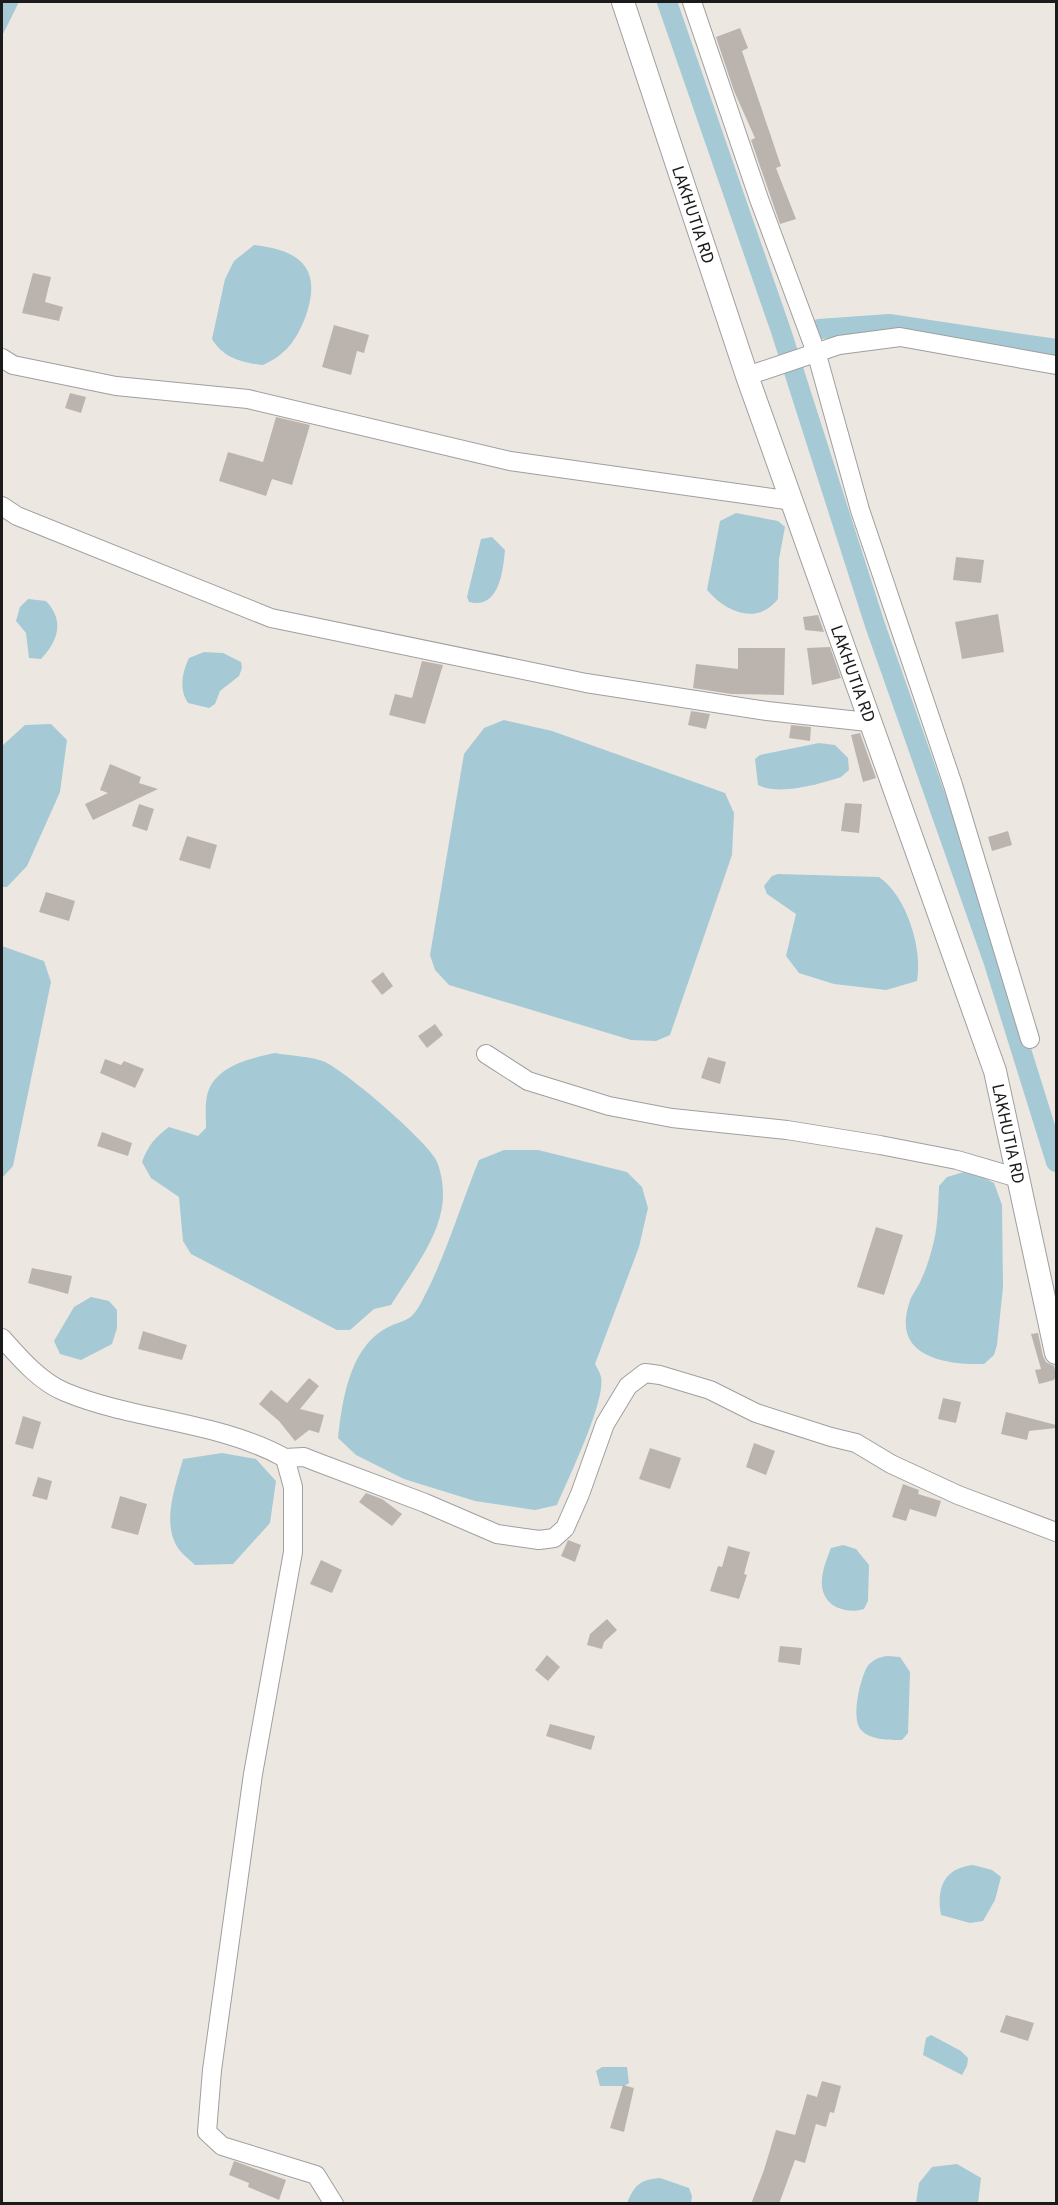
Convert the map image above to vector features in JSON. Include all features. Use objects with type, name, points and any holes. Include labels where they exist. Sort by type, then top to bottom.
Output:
[{"type":"street","name":"LAKHUTIA RD","points":[[622,2],[747,376],[793,501],[868,722],[995,1071],[1056,1353]]},
{"type":"street","points":[[692,2],[759,199],[817,355],[860,510],[953,785],[1030,1039]]},
{"type":"street","points":[[747,376],[817,355],[839,345],[900,337],[1056,365]]},
{"type":"street","points":[[2,358],[13,365],[116,386],[248,399],[510,461],[793,501]]},
{"type":"street","points":[[2,506],[17,516],[271,618],[586,683],[767,711],[868,722]]},
{"type":"street","points":[[486,1054],[528,1081],[609,1106],[672,1118],[787,1130],[880,1145],[957,1160],[1018,1178]]},
{"type":"street","points":[[2,1338],[26,1365],[63,1391],[117,1409],[229,1436],[266,1448],[285,1458],[304,1457],[425,1503],[497,1534],[539,1540],[555,1538],[565,1528],[605,1424],[628,1386],[645,1373],[660,1375],[710,1390],[756,1413],[856,1443],[891,1464],[958,1495],[1056,1532]]},
{"type":"street","points":[[285,1458],[293,1487],[294,1552],[253,1774],[212,2070],[207,2132],[222,2146],[316,2175],[334,2204]]},
{"type":"water","points":[[2,2],[19,2],[2,36]]},
{"type":"water","points":[[254,245],[296,257],[304,265],[309,275],[311,287],[310,301],[298,334],[284,352],[263,365],[248,363],[228,355],[212,339],[225,279],[234,261]]},
{"type":"water","points":[[736,513],[778,521],[785,527],[779,559],[778,599],[761,612],[751,614],[732,610],[707,590],[720,521]]},
{"type":"water","points":[[492,537],[505,550],[498,587],[487,600],[479,603],[469,602],[467,597],[481,539]]},
{"type":"water","points":[[28,599],[46,601],[56,616],[55,638],[41,659],[29,658],[26,633],[16,621],[20,607]]},
{"type":"water","points":[[204,652],[223,653],[241,662],[242,668],[239,676],[220,691],[215,704],[209,708],[188,703],[183,692],[183,675],[189,658]]},
{"type":"water","points":[[504,720],[552,731],[725,793],[734,813],[732,855],[670,1035],[656,1041],[631,1040],[449,985],[435,970],[430,955],[464,754],[484,728]]},
{"type":"water","points":[[51,724],[67,740],[60,792],[27,866],[7,887],[2,887],[2,746],[25,725]]},
{"type":"water","points":[[819,743],[835,745],[848,758],[849,770],[841,777],[811,786],[788,789],[766,788],[758,785],[755,759],[760,755]]},
{"type":"water","points":[[778,874],[879,877],[898,897],[911,924],[918,954],[917,981],[886,990],[834,984],[799,973],[786,956],[796,914],[767,894],[764,886],[772,876]]},
{"type":"water","points":[[2,946],[44,961],[51,982],[13,1166],[2,1178]]},
{"type":"water","points":[[275,1053],[319,1060],[336,1069],[367,1092],[415,1135],[435,1158],[440,1170],[442,1206],[438,1224],[427,1248],[391,1305],[374,1309],[350,1330],[337,1330],[191,1254],[183,1241],[179,1197],[151,1178],[142,1162],[152,1142],[169,1127],[198,1136],[206,1128],[208,1092],[215,1079],[222,1073],[239,1063]]},
{"type":"water","points":[[504,1150],[538,1150],[627,1172],[642,1187],[648,1208],[639,1247],[595,1364],[601,1377],[601,1388],[592,1421],[557,1505],[535,1510],[475,1501],[404,1479],[356,1455],[338,1438],[349,1378],[362,1351],[371,1339],[383,1330],[406,1320],[415,1313],[439,1264],[479,1160]]},
{"type":"water","points":[[964,1172],[979,1175],[994,1183],[1002,1205],[1003,1287],[997,1345],[994,1355],[984,1364],[953,1362],[925,1354],[915,1346],[908,1335],[906,1322],[910,1301],[929,1261],[934,1241],[939,1186],[947,1177]]},
{"type":"water","points":[[91,1297],[109,1301],[117,1310],[117,1328],[112,1344],[81,1360],[60,1354],[54,1341],[74,1307]]},
{"type":"water","points":[[222,1453],[256,1459],[276,1481],[270,1523],[233,1564],[195,1565],[180,1550],[173,1538],[170,1515],[174,1492],[183,1459]]},
{"type":"water","points":[[843,1545],[856,1549],[869,1565],[868,1601],[864,1609],[853,1611],[836,1607],[824,1595],[823,1572],[831,1548]]},
{"type":"water","points":[[887,1656],[900,1657],[910,1672],[908,1733],[902,1740],[870,1736],[858,1726],[856,1709],[859,1690],[867,1667],[876,1659]]},
{"type":"water","points":[[973,1865],[992,1870],[1001,1877],[995,1900],[983,1921],[970,1923],[941,1915],[940,1896],[944,1881],[955,1870]]},
{"type":"water","points":[[931,2035],[961,2051],[968,2058],[962,2075],[923,2055],[926,2038]]},
{"type":"water","points":[[602,2067],[627,2067],[629,2083],[624,2086],[600,2086],[596,2071]]},
{"type":"water","points":[[957,2164],[981,2178],[978,2203],[916,2203],[919,2183],[932,2167]]},
{"type":"water","points":[[660,2178],[689,2188],[692,2196],[691,2203],[627,2203],[639,2184]]},
{"type":"building","points":[[740,28],[748,48],[742,51],[781,166],[776,168],[796,219],[780,224],[751,140],[755,138],[734,91],[716,37]]},
{"type":"building","points":[[33,273],[51,277],[45,302],[63,307],[59,321],[22,313]]},
{"type":"building","points":[[334,325],[369,335],[364,353],[357,351],[351,375],[322,367]]},
{"type":"building","points":[[70,393],[86,397],[81,413],[65,408]]},
{"type":"building","points":[[276,417],[310,425],[292,485],[272,479],[266,496],[219,481],[228,452],[263,462]]},
{"type":"building","points":[[956,557],[984,560],[981,583],[953,580]]},
{"type":"building","points":[[998,614],[1004,652],[962,659],[955,622]]},
{"type":"building","points":[[818,615],[824,632],[805,630],[803,617]]},
{"type":"building","points":[[830,647],[841,678],[812,685],[807,648]]},
{"type":"building","points":[[738,648],[785,648],[784,695],[731,694],[693,688],[696,664],[738,669]]},
{"type":"building","points":[[422,661],[443,665],[425,724],[389,715],[395,694],[412,698]]},
{"type":"building","points":[[691,711],[710,714],[706,729],[688,725]]},
{"type":"building","points":[[791,725],[811,727],[810,741],[789,738]]},
{"type":"building","points":[[860,733],[876,778],[863,782],[851,735]]},
{"type":"building","points":[[110,764],[141,777],[139,783],[158,789],[93,820],[85,804],[108,793],[100,790]]},
{"type":"building","points":[[845,803],[862,804],[859,833],[841,831]]},
{"type":"building","points":[[139,804],[154,809],[147,831],[132,826]]},
{"type":"building","points":[[1008,831],[1012,845],[992,851],[988,837]]},
{"type":"building","points":[[187,836],[217,845],[210,869],[179,860]]},
{"type":"building","points":[[46,892],[75,901],[69,921],[39,912]]},
{"type":"building","points":[[383,972],[393,986],[382,995],[371,981]]},
{"type":"building","points":[[435,1024],[443,1035],[427,1048],[418,1036]]},
{"type":"building","points":[[708,1057],[726,1062],[720,1084],[701,1078]]},
{"type":"building","points":[[105,1059],[121,1065],[124,1061],[144,1069],[135,1088],[100,1073]]},
{"type":"building","points":[[102,1132],[132,1143],[128,1156],[97,1146]]},
{"type":"building","points":[[876,1227],[903,1235],[884,1295],[857,1287]]},
{"type":"building","points":[[32,1268],[72,1276],[68,1294],[28,1283]]},
{"type":"building","points":[[143,1331],[187,1345],[182,1360],[138,1349]]},
{"type":"building","points":[[1038,1333],[1043,1356],[1046,1362],[1054,1366],[1056,1375],[1054,1380],[1039,1384],[1035,1370],[1041,1369],[1031,1334]]},
{"type":"building","points":[[309,1378],[319,1386],[300,1409],[324,1415],[319,1433],[309,1430],[295,1441],[279,1421],[259,1404],[271,1390],[287,1403]]},
{"type":"building","points":[[943,1398],[961,1402],[956,1423],[938,1419]]},
{"type":"building","points":[[1006,1412],[1056,1425],[1056,1428],[1029,1431],[1027,1440],[1001,1434]]},
{"type":"building","points":[[23,1416],[41,1422],[33,1449],[15,1444]]},
{"type":"building","points":[[754,1443],[775,1451],[766,1475],[746,1467]]},
{"type":"building","points":[[650,1448],[681,1458],[670,1489],[639,1479]]},
{"type":"building","points":[[38,1477],[52,1481],[47,1500],[32,1496]]},
{"type":"building","points":[[903,1484],[919,1490],[918,1494],[941,1501],[936,1517],[910,1509],[906,1521],[892,1517]]},
{"type":"building","points":[[366,1493],[382,1499],[402,1514],[392,1526],[359,1502]]},
{"type":"building","points":[[120,1496],[147,1504],[138,1535],[111,1528]]},
{"type":"building","points":[[568,1540],[581,1545],[575,1562],[561,1556]]},
{"type":"building","points":[[728,1546],[750,1552],[744,1574],[747,1575],[739,1599],[710,1591],[718,1566],[722,1567]]},
{"type":"building","points":[[321,1560],[342,1570],[332,1593],[310,1584]]},
{"type":"building","points":[[607,1619],[617,1630],[604,1642],[602,1649],[587,1645],[590,1634]]},
{"type":"building","points":[[780,1646],[802,1648],[800,1665],[778,1662]]},
{"type":"building","points":[[547,1655],[560,1667],[548,1681],[535,1670]]},
{"type":"building","points":[[550,1724],[595,1736],[591,1750],[546,1736]]},
{"type":"building","points":[[1006,2015],[1034,2023],[1028,2041],[1000,2032]]},
{"type":"building","points":[[822,2081],[841,2086],[834,2113],[830,2112],[826,2127],[816,2124],[805,2163],[795,2160],[779,2204],[751,2204],[776,2130],[795,2135],[807,2094],[817,2097]]},
{"type":"building","points":[[623,2085],[634,2088],[624,2132],[610,2128]]},
{"type":"building","points":[[234,2161],[286,2180],[279,2200],[248,2187],[249,2183],[229,2175]]},
{"type":"waterway","points":[[667,2],[781,331],[875,625],[994,963],[1056,1162]]},
{"type":"waterway","points":[[819,329],[889,324],[1056,349]]}]
